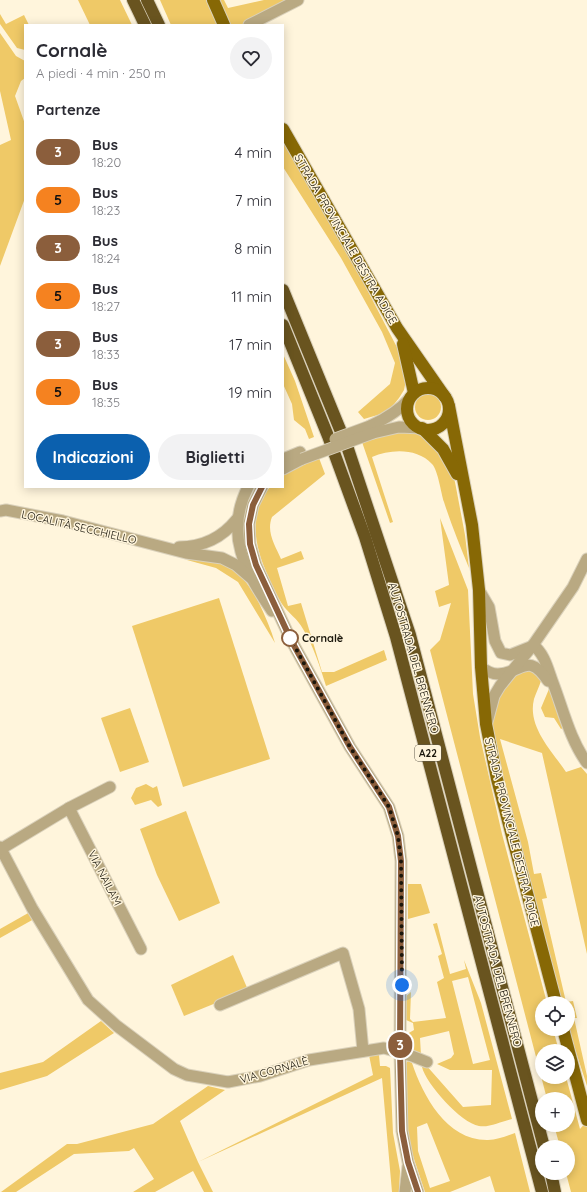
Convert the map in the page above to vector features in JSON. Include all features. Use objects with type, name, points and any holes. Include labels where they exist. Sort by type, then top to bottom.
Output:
[{"type":"highway","points":[[133,0],[145,24]]},
{"type":"highway","points":[[147,0],[159,24]]},
{"type":"highway","name":"AUTOSTRADA DEL BRENNERO","points":[[284,292],[348,449],[410,635],[542,1140]]},
{"type":"highway","name":"AUTOSTRADA DEL BRENNERO","points":[[284,327],[331,443],[365,536],[396,637],[542,1192]]},
{"type":"highway","points":[[552,1180],[555,1192]]},
{"type":"main road","points":[[213,0],[224,24]]},
{"type":"main road","name":"STRADA PROVINCIALE DESTRA ADIGE","points":[[284,131],[397,328],[447,402],[472,525],[479,590],[481,667],[486,724],[497,779],[554,996]]},
{"type":"main road","name":"STRADA PROVINCIALE DESTRA ADIGE","points":[[397,328],[408,360],[412,395]]},
{"type":"main road","points":[[428,388],[438,390],[447,402],[447,418],[434,428],[422,428],[416,426],[408,416],[408,404],[412,395],[428,388]]},
{"type":"main road","name":"STRADA PROVINCIALE DESTRA ADIGE","points":[[422,428],[448,455],[465,492]]},
{"type":"main road","points":[[565,1036],[587,1120]]},
{"type":"street","points":[[251,24],[298,0]]},
{"type":"street","points":[[371,430],[382,420],[405,405],[412,395]]},
{"type":"street","points":[[284,459],[301,456],[371,430],[399,427],[422,428]]},
{"type":"street","points":[[284,468],[301,456]]},
{"type":"street","points":[[248,488],[242,500],[236,527],[242,560],[251,578],[291,640],[350,747],[389,807],[398,836],[401,861],[400,1052],[402,1131],[408,1162],[418,1192]]},
{"type":"street","points":[[218,557],[231,551],[244,539],[253,505],[262,488]]},
{"type":"street","name":"LOCALITÀ SECCHIELLO","points":[[0,511],[6,510],[63,521],[186,553],[230,560],[251,578]]},
{"type":"street","name":"LOCALITÀ SECCHIELLO","points":[[209,542],[225,533],[237,519]]},
{"type":"street","points":[[249,524],[253,556]]},
{"type":"street","name":"LOCALITÀ SECCHIELLO","points":[[157,546],[185,547],[209,542],[233,542],[239,544]]},
{"type":"street","points":[[239,544],[246,548],[253,556],[291,640]]},
{"type":"street","points":[[486,724],[494,696],[533,645],[573,587],[587,559]]},
{"type":"street","points":[[479,590],[489,607],[495,641],[501,653],[510,655],[515,654],[533,645]]},
{"type":"street","points":[[533,645],[539,649],[546,664],[571,733],[587,763]]},
{"type":"street","points":[[481,667],[490,673],[497,674],[528,666],[536,667],[543,673],[557,695]]},
{"type":"street","points":[[0,848],[69,808],[110,787]]},
{"type":"street","name":"VIA NAILAM","points":[[69,808],[141,949]]},
{"type":"street","name":"VIA CORNALÈ","points":[[0,848],[32,908],[88,1000],[103,1014],[174,1069],[187,1075],[218,1082],[242,1081],[309,1060],[384,1048],[427,1062]]},
{"type":"street","points":[[220,1005],[343,953],[359,1009],[362,1051]]},
{"type":"street","points":[[405,1192],[408,1162]]},
{"type":"shaded area","points":[[78,0],[120,0],[132,24],[90,24]]},
{"type":"shaded area","points":[[160,0],[206,0],[217,24],[171,24]]},
{"type":"shaded area","points":[[217,0],[224,0],[228,8],[264,0],[288,0],[245,24],[229,24]]},
{"type":"shaded area","points":[[0,14],[6,24],[24,15],[28,24],[24,24],[24,50],[17,48],[0,24]]},
{"type":"shaded area","points":[[0,33],[16,56],[24,60],[24,79],[21,81],[15,96],[24,121],[24,201],[0,266],[0,145],[11,140],[0,91]]},
{"type":"shaded area","points":[[284,143],[345,247],[403,359],[406,380],[404,390],[399,398],[391,408],[381,414],[364,419],[358,412],[390,384],[395,363],[382,332],[341,258],[284,169]]},
{"type":"shaded area","points":[[284,356],[295,381],[314,437],[309,439],[305,429],[294,420],[292,404],[284,386]]},
{"type":"shaded area","points":[[428,394],[437,398],[441,407],[437,416],[428,420],[419,416],[415,407],[419,398]]},
{"type":"shaded area","points":[[400,432],[416,433],[426,438],[449,464],[455,482],[465,535],[469,568],[447,510],[436,471],[432,464],[419,455],[395,451],[372,457],[393,522],[390,523],[362,442]]},
{"type":"shaded area","points":[[319,458],[325,474],[272,517],[270,523],[272,538],[281,559],[301,551],[304,559],[277,568],[288,606],[301,603],[322,672],[334,672],[384,650],[387,660],[326,686],[307,636],[301,625],[282,604],[278,597],[263,565],[257,542],[256,519],[258,508],[263,497],[269,488],[284,488],[284,474],[304,463]]},
{"type":"shaded area","points":[[440,518],[468,590],[473,694],[480,737],[502,834],[545,996],[535,996],[535,1036],[555,1036],[557,1044],[535,1044],[535,1053],[430,650],[440,640],[451,603],[439,607],[435,591],[449,585]]},
{"type":"shaded area","points":[[187,560],[203,560],[224,565],[239,575],[246,582],[259,603],[275,643],[238,582],[216,568]]},
{"type":"shaded area","points":[[219,598],[270,759],[183,787],[132,626]]},
{"type":"shaded area","points":[[529,670],[536,673],[541,681],[534,699],[534,719],[537,729],[548,747],[566,772],[581,767],[587,774],[587,954],[542,753],[500,739],[528,842],[534,874],[541,873],[547,898],[542,899],[565,996],[559,996],[510,808],[493,729],[494,713],[498,699],[516,673]]},
{"type":"shaded area","points":[[549,689],[563,728],[561,729],[554,718],[545,717],[541,708]]},
{"type":"shaded area","points":[[130,708],[149,762],[120,772],[101,718]]},
{"type":"shaded area","points":[[146,784],[153,788],[157,786],[162,805],[158,807],[151,800],[135,805],[131,798],[136,788]]},
{"type":"shaded area","points":[[186,811],[220,903],[179,921],[157,875],[140,829]]},
{"type":"shaded area","points":[[408,884],[421,884],[430,913],[408,919]]},
{"type":"shaded area","points":[[30,912],[34,919],[0,938],[0,929]]},
{"type":"shaded area","points":[[437,923],[450,974],[466,969],[464,960],[481,1003],[512,1119],[487,1126],[479,1126],[472,1123],[463,1118],[445,1102],[430,1083],[422,1067],[425,1064],[463,1107],[491,1105],[492,1070],[450,1070],[437,1064],[451,1058],[454,1054],[449,1031],[420,1038],[421,1055],[406,1048],[407,1034],[414,1030],[413,1023],[406,1020],[405,997],[411,992],[410,1019],[413,1022],[446,1018],[437,982],[444,978],[438,956],[442,954],[433,924]],"holes":[[[468,977],[490,1060],[473,1064],[452,981]]]},
{"type":"shaded area","points":[[233,955],[248,990],[184,1016],[171,985]]},
{"type":"shaded area","points":[[101,1021],[114,1033],[47,1076],[0,1090],[0,1073],[43,1062]]},
{"type":"shaded area","points":[[575,1022],[587,1076],[587,1086],[575,1049],[575,1044],[573,1044],[571,1036],[575,1036]]},
{"type":"shaded area","points":[[369,1055],[379,1055],[380,1066],[390,1068],[393,1133],[400,1171],[399,1192],[392,1192],[382,1078],[198,1162],[373,1075]]},
{"type":"shaded area","points":[[408,1061],[412,1063],[430,1102],[449,1125],[460,1133],[473,1138],[488,1140],[498,1139],[515,1133],[530,1192],[495,1192],[490,1176],[450,1192],[425,1192],[410,1147],[406,1115],[405,1064]],"holes":[[[427,1123],[450,1181],[430,1188],[418,1151],[417,1127]]]},
{"type":"shaded area","points":[[543,1084],[568,1084],[570,1092],[545,1092]]},
{"type":"shaded area","points":[[208,1086],[225,1090],[180,1121],[213,1192],[204,1192],[193,1171],[155,1192],[133,1192],[154,1179],[134,1148],[129,1151],[74,1154],[16,1192],[1,1192],[67,1144],[77,1144],[153,1124]]},
{"type":"shaded area","points":[[575,1110],[580,1129],[587,1121],[587,1192],[571,1192],[568,1180],[575,1180],[575,1140],[558,1140],[556,1132],[575,1132]]},
{"type":"bus line","name":"3","points":[[261,488],[253,505],[249,524],[250,544],[256,565],[291,640],[350,747],[389,807],[398,836],[401,861],[402,986],[400,1052],[402,1131],[408,1162],[418,1192]]},
{"type":"place","name":"Cornalè","points":[[290,638]]},
{"type":"route","points":[[290,638],[350,747],[389,807],[394,821],[398,836],[401,861],[402,985]]}]
